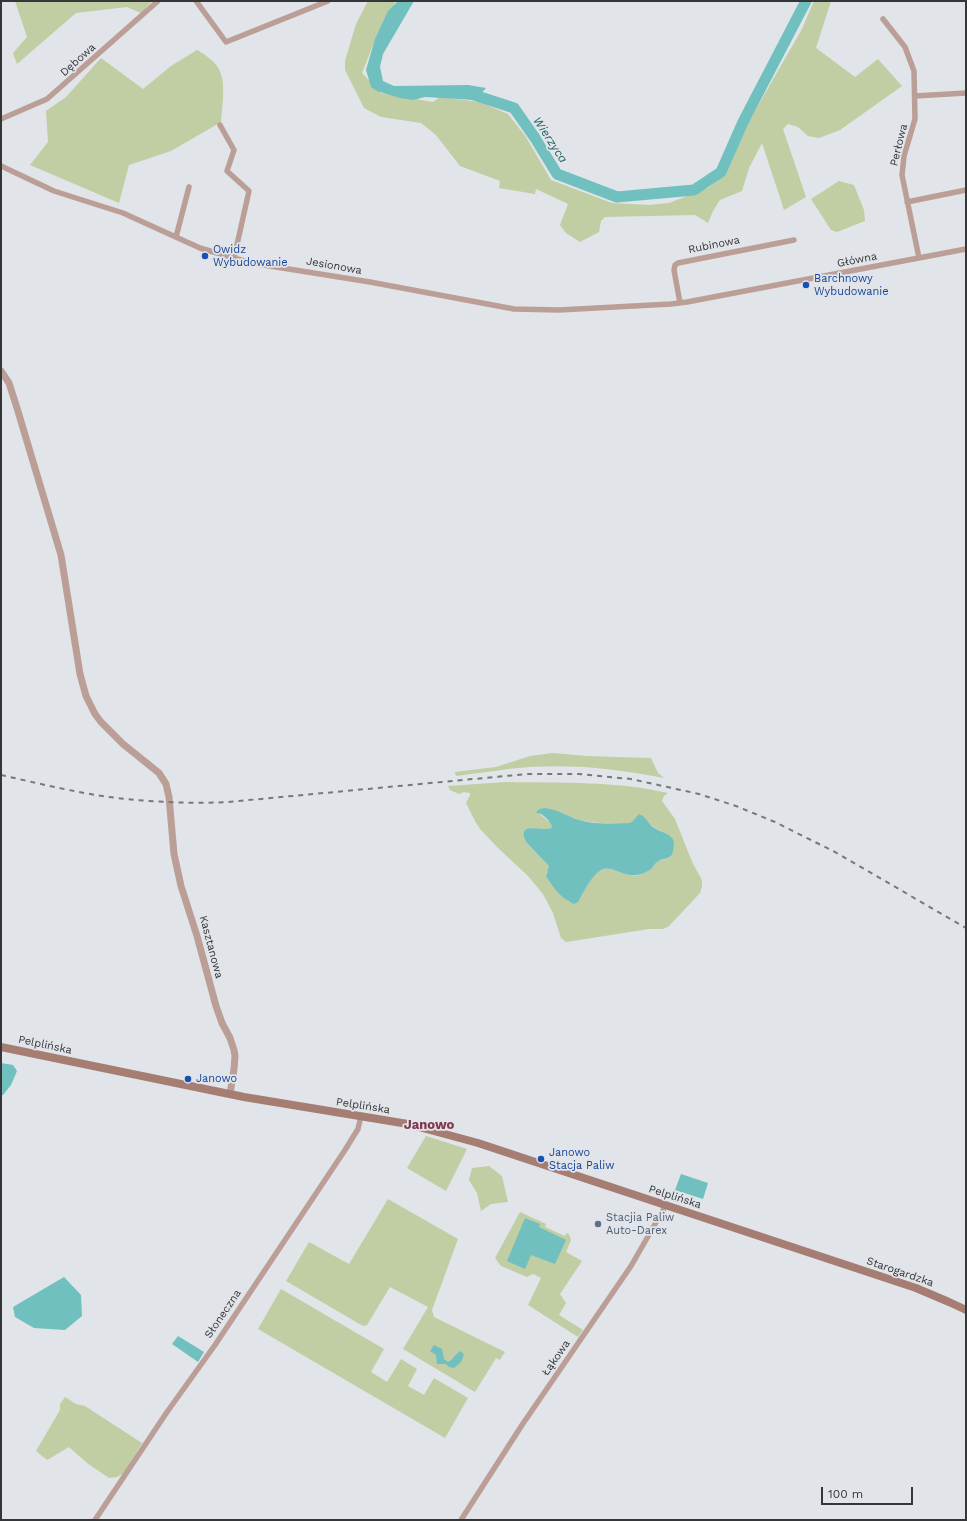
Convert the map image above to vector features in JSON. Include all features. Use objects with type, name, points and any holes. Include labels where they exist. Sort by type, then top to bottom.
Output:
[{"type":"main road","name":"Pelplińska","points":[[1,1047],[230,1094],[293,1106],[408,1124],[442,1132],[826,1258]]},
{"type":"main road","name":"Starogardzka","points":[[826,1258],[916,1288],[966,1310]]},
{"type":"street","name":"Dębowa","points":[[1,119],[47,99],[158,1]]},
{"type":"street","points":[[196,1],[226,42],[328,1]]},
{"type":"street","name":"Perłowa","points":[[883,19],[904,47],[914,71],[916,119],[904,156],[902,175],[919,258]]},
{"type":"street","points":[[915,96],[966,92]]},
{"type":"street","points":[[220,125],[234,150],[227,171],[249,191],[234,258]]},
{"type":"street","name":"Jesionowa","points":[[1,166],[54,191],[123,214],[200,248],[251,262],[370,282],[514,309],[559,310],[680,303]]},
{"type":"street","points":[[176,237],[189,187]]},
{"type":"street","points":[[908,202],[966,190]]},
{"type":"street","name":"Rubinowa","points":[[680,303],[674,270],[675,265],[678,263],[794,240]]},
{"type":"street","name":"Główna","points":[[680,303],[966,249]]},
{"type":"street","name":"Kasztanowa","points":[[1,371],[9,383],[18,408],[61,555],[80,674],[86,696],[95,714],[110,732],[151,765],[162,776],[168,790],[174,854],[181,886],[197,936],[216,1006],[234,1050],[234,1068],[230,1094]]},
{"type":"street","name":"Słoneczna","points":[[95,1520],[167,1412],[215,1345],[358,1129],[361,1116]]},
{"type":"street","name":"Łąkowa","points":[[461,1520],[492,1474],[522,1425],[631,1266],[666,1205]]},
{"type":"green space","points":[[15,1],[152,1],[141,13],[127,7],[76,13],[17,64],[13,53],[27,37]]},
{"type":"green space","points":[[368,1],[396,1],[377,35],[362,73],[381,93],[433,102],[440,97],[480,102],[508,114],[526,137],[551,180],[612,203],[649,205],[669,203],[708,188],[726,174],[748,123],[802,29],[814,1],[831,1],[816,48],[855,77],[878,59],[902,86],[840,130],[819,138],[808,136],[798,127],[788,124],[783,129],[806,197],[784,210],[762,143],[749,168],[742,191],[720,200],[708,223],[695,215],[605,217],[601,221],[599,232],[580,242],[566,233],[560,225],[568,204],[536,189],[535,194],[499,188],[500,181],[460,166],[436,135],[421,123],[381,117],[364,108],[345,70],[345,61],[356,24]]},
{"type":"green space","points":[[197,50],[213,61],[220,71],[223,85],[221,122],[171,151],[129,165],[119,203],[30,165],[48,142],[46,111],[66,97],[101,58],[143,89],[171,66]]},
{"type":"green space","points":[[839,181],[854,185],[864,210],[865,221],[837,232],[831,230],[811,199]]},
{"type":"green space","points":[[553,753],[586,756],[651,758],[658,773],[664,778],[631,772],[563,766],[529,767],[456,776],[455,772],[496,767],[530,756]]},
{"type":"green space","points":[[506,782],[588,783],[628,786],[668,793],[664,796],[662,801],[675,819],[693,864],[702,880],[700,893],[669,926],[663,929],[649,929],[566,942],[561,938],[553,913],[543,894],[528,876],[480,829],[466,803],[470,793],[464,792],[459,794],[450,790],[448,786]],"holes":[[[539,813],[562,813],[581,821],[601,823],[629,823],[639,815],[650,824],[670,836],[674,843],[672,855],[658,861],[646,872],[636,876],[606,868],[601,870],[591,880],[578,902],[569,902],[553,885],[546,873],[549,866],[526,842],[524,835],[524,831],[527,829],[551,828],[552,826],[550,823]]]},
{"type":"green space","points":[[426,1136],[467,1149],[446,1191],[407,1168]]},
{"type":"green space","points":[[489,1166],[502,1176],[508,1202],[491,1204],[481,1211],[477,1193],[469,1180],[472,1168]]},
{"type":"green space","points":[[388,1199],[458,1239],[432,1310],[434,1317],[505,1352],[500,1360],[496,1358],[475,1392],[403,1349],[428,1307],[390,1287],[367,1325],[363,1326],[286,1281],[309,1242],[349,1264]]},
{"type":"green space","points":[[520,1212],[546,1224],[545,1227],[565,1236],[566,1233],[569,1234],[571,1240],[566,1252],[582,1261],[560,1294],[566,1303],[559,1315],[583,1330],[578,1337],[528,1305],[541,1278],[533,1274],[527,1277],[501,1266],[495,1258]]},
{"type":"green space","points":[[281,1289],[384,1349],[371,1372],[387,1382],[401,1359],[417,1369],[408,1386],[424,1395],[434,1378],[468,1398],[445,1438],[258,1329]]},
{"type":"green space","points":[[65,1397],[76,1404],[85,1406],[142,1443],[124,1473],[117,1477],[109,1478],[87,1463],[69,1447],[47,1460],[36,1451],[60,1410],[60,1404]]},
{"type":"water","points":[[398,1],[414,1],[383,54],[380,67],[383,81],[394,86],[468,85],[486,88],[475,100],[425,97],[413,100],[400,98],[377,91],[371,87],[366,70],[375,39],[388,11]]},
{"type":"water","points":[[544,808],[558,811],[585,822],[598,823],[629,823],[639,814],[644,817],[653,827],[667,834],[673,839],[674,848],[672,855],[658,861],[649,870],[641,874],[628,875],[611,869],[601,870],[591,880],[578,902],[574,904],[561,896],[546,876],[549,866],[526,842],[524,831],[527,829],[551,828],[552,826],[545,817],[536,813],[538,810]]},
{"type":"water","points":[[1,1063],[13,1065],[17,1071],[11,1085],[3,1095],[1,1095]]},
{"type":"water","points":[[681,1174],[708,1183],[703,1199],[675,1190]]},
{"type":"water","points":[[525,1218],[540,1224],[539,1227],[566,1240],[555,1264],[531,1255],[525,1269],[507,1261]]},
{"type":"water","points":[[64,1277],[81,1295],[82,1316],[65,1330],[34,1328],[15,1317],[13,1307]]},
{"type":"water","points":[[178,1336],[204,1352],[198,1362],[172,1344]]},
{"type":"water","points":[[434,1345],[442,1349],[444,1359],[448,1362],[461,1351],[464,1355],[461,1362],[454,1368],[449,1367],[446,1364],[437,1364],[436,1355],[430,1351]]},
{"type":"waterway","name":"Wierzyca","points":[[465,92],[514,108],[535,138],[557,174],[617,197],[694,190],[721,172],[743,122],[806,1]]},
{"type":"railway","points":[[1,775],[68,790],[109,797],[184,803],[228,802],[527,774],[579,774],[631,779],[699,794],[736,806],[775,822],[835,852],[966,928]]},
{"type":"place","name":"Owidz Wybudowanie","points":[[205,256]]},
{"type":"place","name":"Barchnowy Wybudowanie","points":[[806,285]]},
{"type":"place","name":"Janowo","points":[[188,1079]]},
{"type":"place","name":"Janowo Stacja Paliw","points":[[541,1159]]},
{"type":"place","name":"Stacjia Paliw Auto-Darex","points":[[598,1224]]},
{"type":"district","name":"Janowo","points":[[429,1125]]}]
